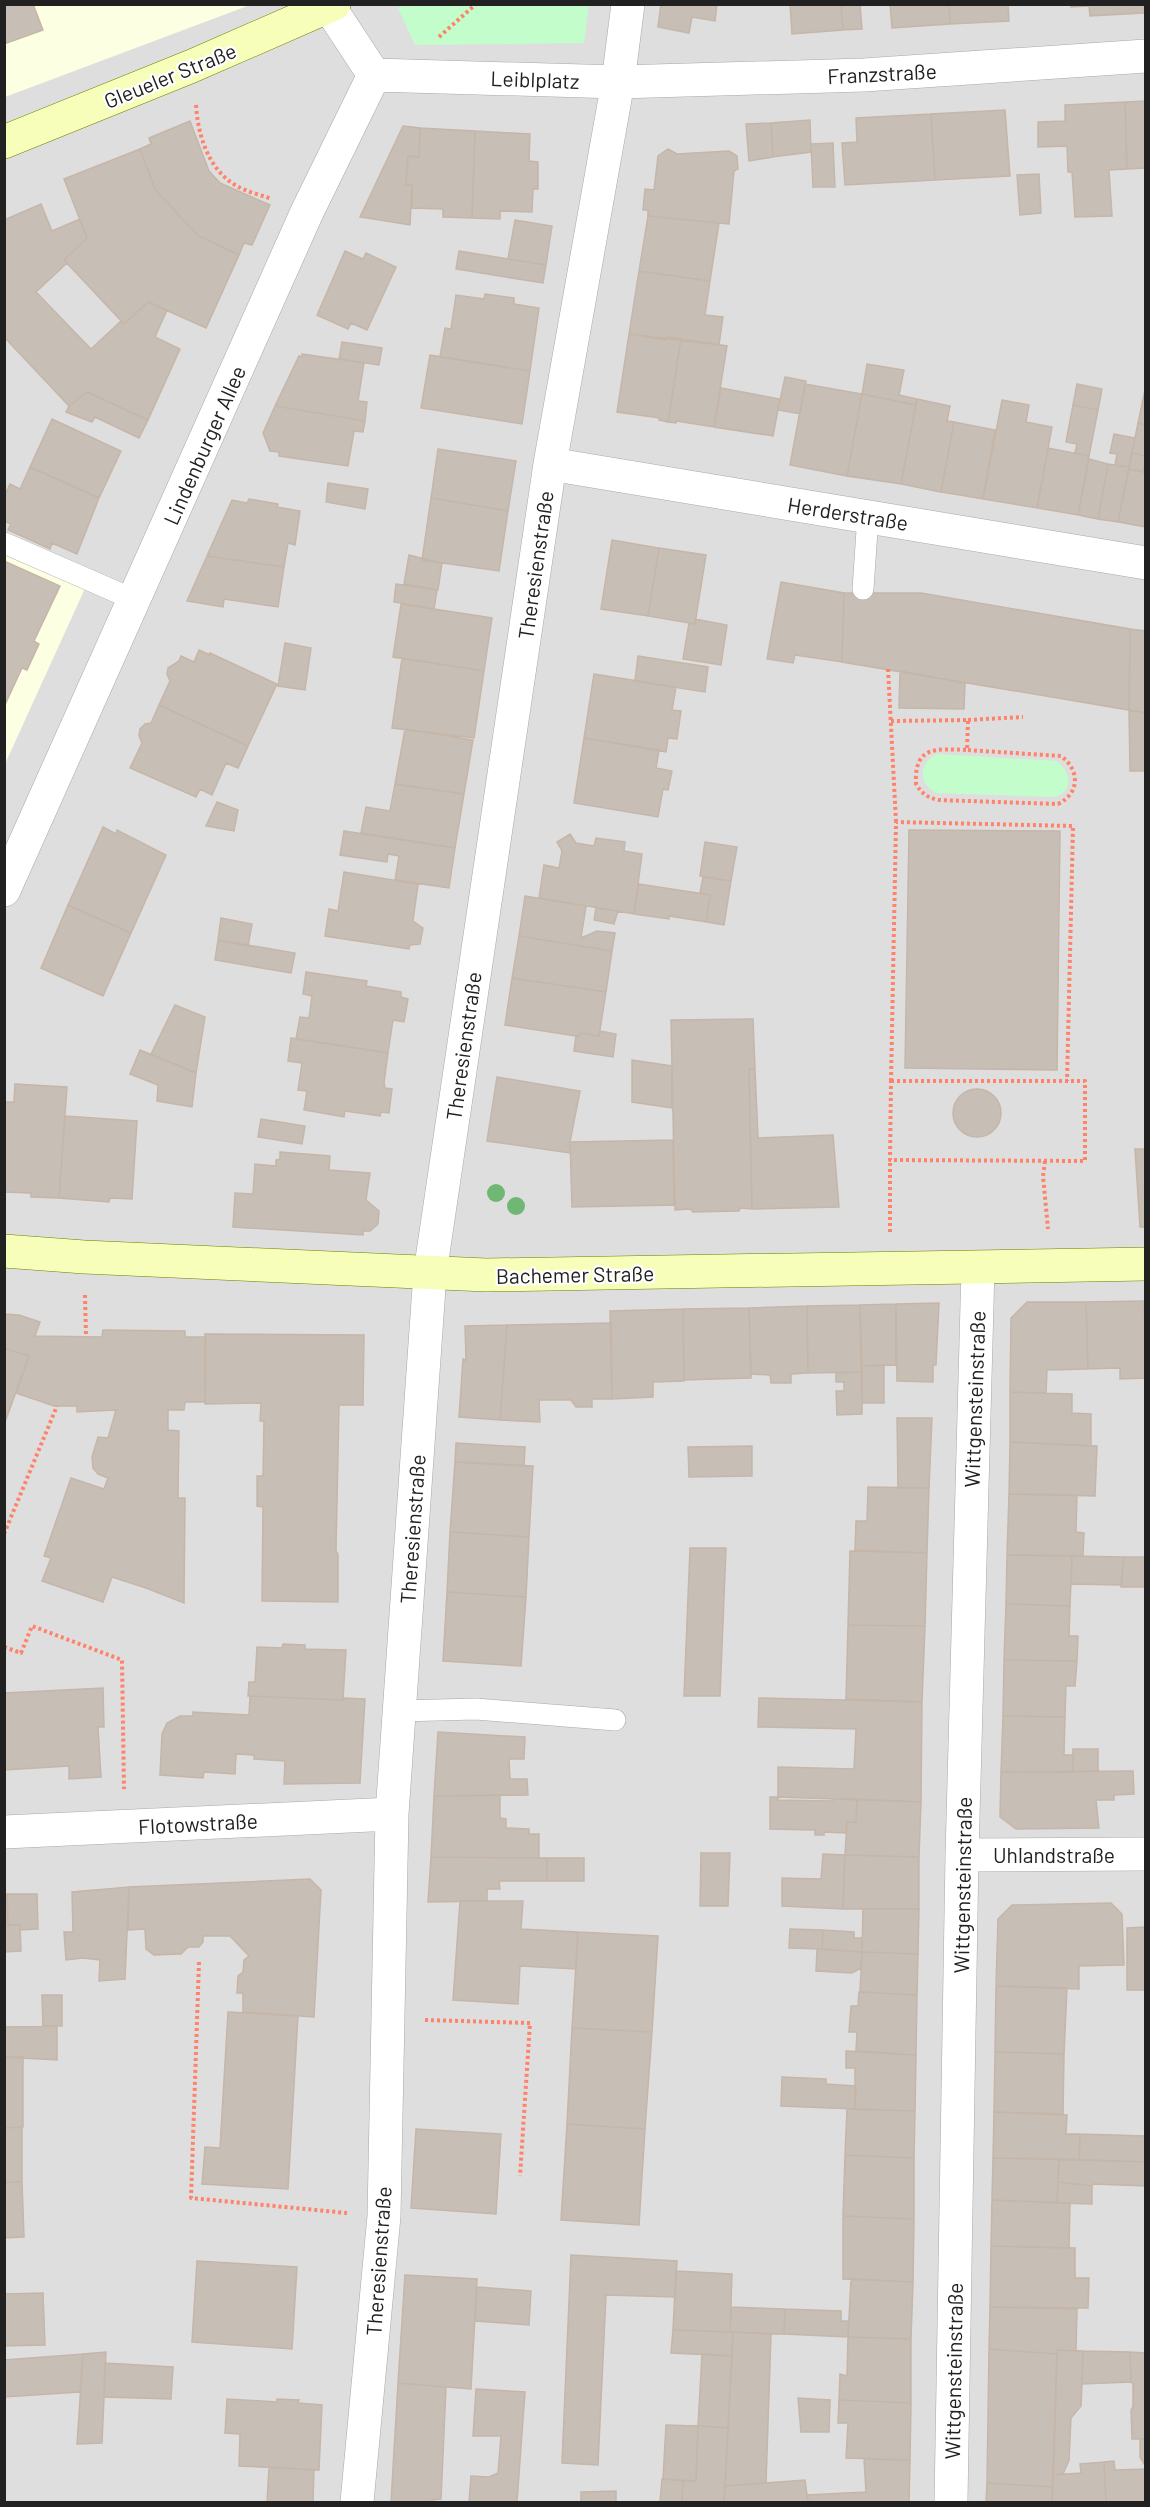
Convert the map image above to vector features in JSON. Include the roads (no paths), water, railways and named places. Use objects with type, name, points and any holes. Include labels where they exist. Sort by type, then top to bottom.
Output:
[{"type":"street","points":[[618,82],[628,4]]},
{"type":"street","points":[[332,6],[374,75]]},
{"type":"street","name":"Gleueler Straße","points":[[4,142],[192,66],[332,6]]},
{"type":"street","name":"Franzstraße","points":[[618,82],[864,75],[1146,56]]},
{"type":"street","name":"Leiblplatz","points":[[374,75],[618,82]]},
{"type":"street","name":"Lindenburger Allee","points":[[4,890],[307,212],[374,75]]},
{"type":"street","name":"Theresienstraße","points":[[357,2502],[384,2216],[392,1814],[430,1273],[550,464],[618,82]]},
{"type":"street","name":"Herderstraße","points":[[550,464],[1146,563]]},
{"type":"street","name":"Bachemer Straße","points":[[4,1251],[84,1257],[498,1275],[1146,1264]]},
{"type":"street","name":"Wittgensteinstraße","points":[[951,2502],[962,1855],[978,1268]]},
{"type":"street","name":"Flotowstraße","points":[[4,1832],[392,1814]]},
{"type":"street","name":"Uhlandstraße","points":[[962,1855],[1146,1854]]},
{"type":"lane","points":[[863,589],[868,516]]},
{"type":"lane","points":[[4,543],[135,600]]},
{"type":"lane","points":[[399,1711],[476,1709],[615,1720]]}]
